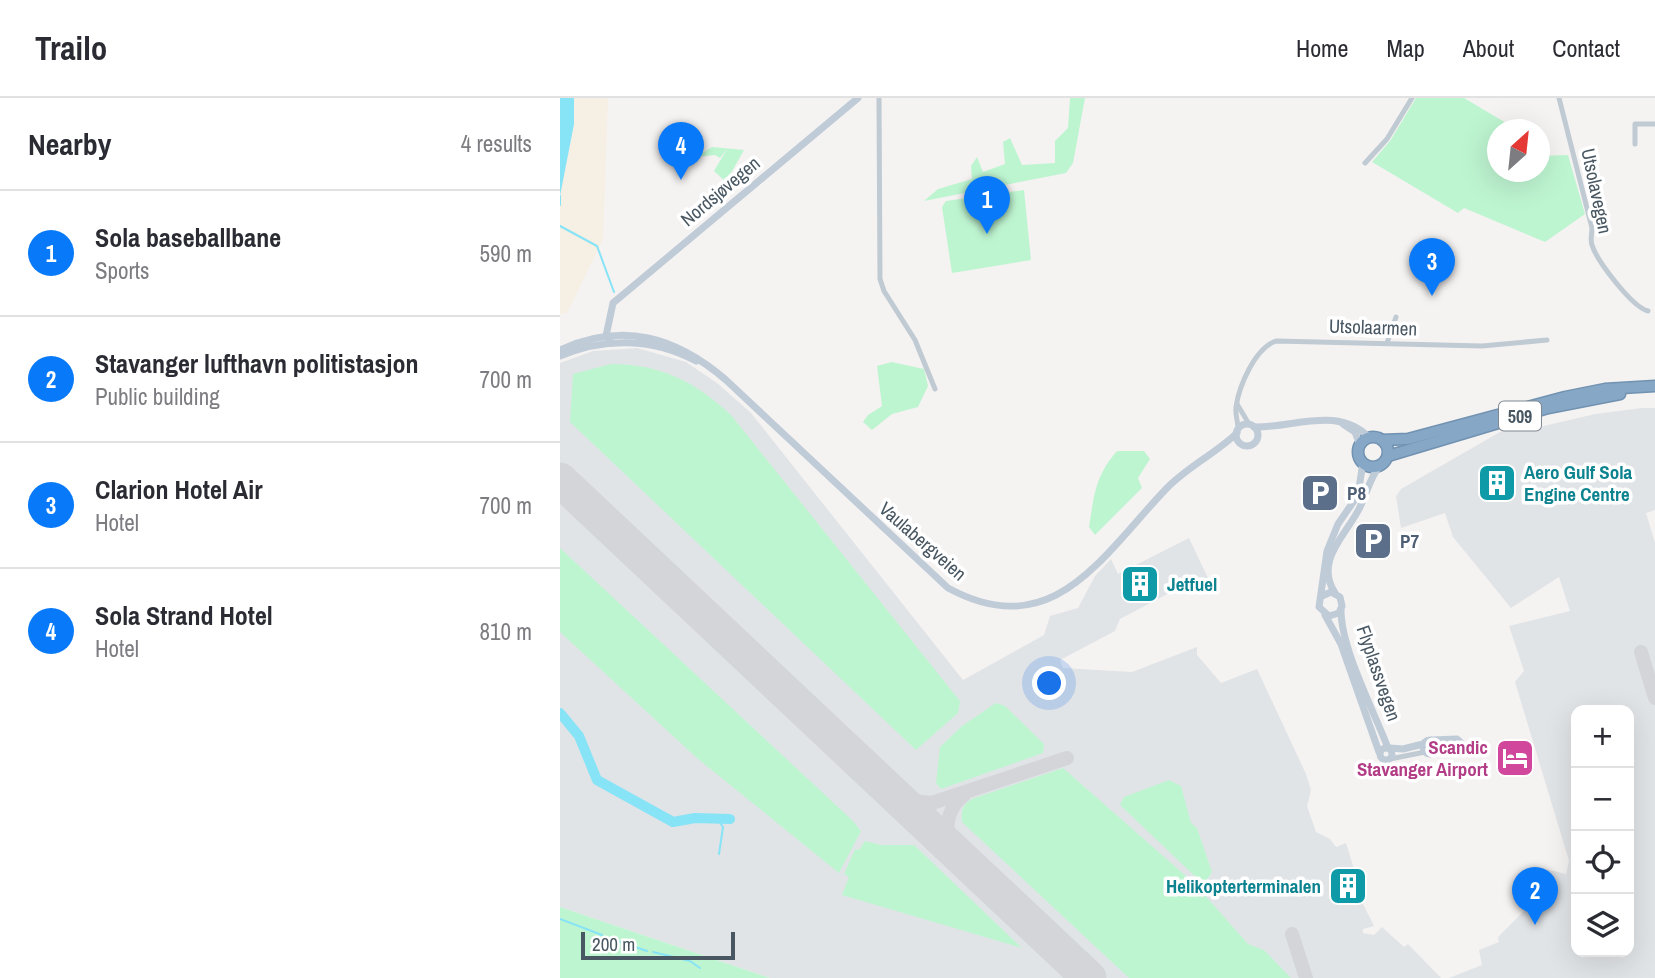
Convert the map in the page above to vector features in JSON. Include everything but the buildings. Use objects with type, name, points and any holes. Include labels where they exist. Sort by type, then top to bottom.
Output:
[{"type":"highway","name":"509","points":[[1370,438],[1408,439],[1576,394],[1655,386]]},
{"type":"highway","name":"509","points":[[1380,465],[1388,456],[1420,444],[1566,404],[1605,396],[1655,392]]},
{"type":"highway","points":[[1370,438],[1360,445],[1363,462],[1368,466],[1380,465]]},
{"type":"highway","points":[[1382,440],[1388,456]]},
{"type":"street","name":"Nordsjøvegen","points":[[610,338],[610,312],[619,297],[858,98]]},
{"type":"street","points":[[879,98],[880,279],[884,291],[915,340],[935,389]]},
{"type":"street","points":[[1365,163],[1387,139],[1412,98]]},
{"type":"street","name":"Utsolavegen","points":[[1559,98],[1592,228],[1592,246],[1623,290],[1641,309],[1647,311]]},
{"type":"street","points":[[1635,144],[1635,124],[1655,124]]},
{"type":"street","points":[[1388,344],[1396,317]]},
{"type":"street","points":[[560,351],[610,338]]},
{"type":"street","points":[[560,356],[610,338]]},
{"type":"street","name":"Vaulabergveien","points":[[610,338],[666,348],[718,374],[948,588],[975,601],[1003,607],[1034,605],[1069,589],[1176,480],[1224,446],[1237,431]]},
{"type":"street","name":"Utsolaarmen","points":[[1237,431],[1237,404],[1261,351],[1272,342],[1482,346],[1547,340]]},
{"type":"street","points":[[1237,404],[1258,439]]},
{"type":"street","points":[[1244,445],[1238,440],[1237,431],[1252,425],[1271,427],[1309,420],[1350,422],[1370,438]]},
{"type":"street","points":[[1336,421],[1355,432],[1360,445]]},
{"type":"street","points":[[1224,446],[1252,445],[1271,427]]},
{"type":"street","points":[[1363,462],[1358,495],[1338,524],[1327,551],[1319,603],[1325,614],[1334,615],[1342,608],[1341,599],[1329,578],[1337,540],[1359,510],[1372,475],[1380,465]]},
{"type":"street","points":[[1322,596],[1336,593]]},
{"type":"street","name":"Flyplassvegen","points":[[1325,614],[1341,643],[1381,759],[1390,759],[1392,752],[1379,731],[1348,641],[1342,608]]},
{"type":"street","points":[[1459,747],[1450,744],[1436,750],[1432,740],[1457,739],[1474,754]]},
{"type":"street","name":"Flyplassvegen","points":[[1424,748],[1432,740]]},
{"type":"street","name":"Flyplassvegen","points":[[1380,752],[1389,748],[1424,748],[1431,753],[1436,750]]},
{"type":"street","points":[[1390,759],[1424,748]]},
{"type":"shaded area","points":[[637,348],[686,362],[717,383],[751,413],[963,680],[1044,635],[1050,616],[1078,608],[1095,576],[1111,559],[1118,574],[1189,538],[1209,580],[1173,591],[1120,619],[1115,631],[1060,660],[1063,668],[1132,672],[1197,647],[1197,655],[1221,683],[1257,669],[1306,774],[1311,790],[1307,806],[1316,832],[1330,839],[1336,847],[1346,843],[1355,872],[1359,875],[1362,894],[1359,896],[1374,926],[1363,929],[1363,933],[1374,935],[1382,927],[1404,947],[1408,944],[1441,978],[770,978],[560,907],[560,363],[593,351]]},
{"type":"shaded area","points":[[1655,408],[1655,510],[1646,513],[1655,543],[1655,978],[1449,978],[1482,965],[1479,950],[1499,942],[1498,937],[1535,900],[1543,900],[1546,889],[1541,887],[1545,869],[1566,874],[1569,861],[1515,682],[1524,671],[1509,626],[1570,611],[1559,577],[1511,608],[1453,537],[1445,513],[1401,528],[1396,496],[1401,489],[1500,432],[1529,423],[1531,429],[1595,414]]},
{"type":"green space","points":[[1070,98],[1085,98],[1073,163],[1066,173],[924,201],[938,189],[972,179],[971,166],[977,157],[983,172],[1005,164],[1003,142],[1010,138],[1022,165],[1055,163],[1055,141],[1068,128]]},
{"type":"green space","points":[[1416,98],[1464,98],[1499,119],[1487,119],[1487,182],[1550,182],[1550,156],[1568,155],[1585,214],[1545,242],[1464,208],[1458,213],[1372,162],[1390,141]]},
{"type":"green space","points":[[712,147],[744,150],[726,182],[714,171],[727,149],[720,158],[715,155],[696,157]]},
{"type":"green space","points":[[1024,190],[1031,260],[952,273],[942,207],[946,201]]},
{"type":"green space","points":[[892,362],[924,369],[928,386],[918,407],[892,414],[872,430],[863,422],[868,415],[882,406],[877,366]]},
{"type":"green space","points":[[611,364],[646,367],[676,377],[704,393],[731,415],[960,701],[958,713],[916,750],[570,422],[573,374]]},
{"type":"green space","points":[[1117,451],[1144,451],[1150,459],[1138,478],[1142,488],[1095,535],[1089,527],[1092,506],[1104,469]]},
{"type":"green space","points":[[560,548],[852,820],[861,831],[839,873],[698,759],[560,632]]},
{"type":"green space","points":[[996,703],[1005,706],[1044,744],[1043,753],[941,789],[936,783],[940,747],[962,726]]},
{"type":"green space","points":[[1063,768],[1195,884],[1248,944],[1264,950],[1291,978],[1129,978],[962,822],[963,809],[972,799]]},
{"type":"green space","points":[[1169,780],[1181,786],[1191,823],[1197,828],[1212,872],[1206,881],[1200,881],[1120,805],[1124,797]]},
{"type":"green space","points":[[865,841],[881,845],[914,845],[1022,948],[842,895],[849,877],[844,874],[855,849],[859,850]]},
{"type":"green space","points":[[560,907],[770,978],[560,978]]},
{"type":"sand","points":[[574,98],[608,98],[603,239],[567,313],[560,314],[560,196],[574,124]]},
{"type":"water","points":[[560,98],[574,98],[574,124],[560,196]]},
{"type":"waterway","points":[[560,196],[560,205]]},
{"type":"waterway","points":[[560,226],[597,246],[614,292]]},
{"type":"waterway","points":[[560,713],[579,736],[597,780],[673,822],[695,818],[730,819]]},
{"type":"waterway","points":[[718,820],[723,827],[719,854]]},
{"type":"waterway","points":[[560,919],[602,935]]},
{"type":"waterway","points":[[608,938],[647,951]]},
{"type":"waterway","points":[[653,952],[690,961],[700,968]]},
{"type":"taxiway","points":[[1641,652],[1655,698]]},
{"type":"taxiway","points":[[885,785],[914,801],[932,803],[1067,758]]},
{"type":"taxiway","points":[[954,850],[948,836],[948,821],[950,813],[964,795]]},
{"type":"taxiway","points":[[1292,934],[1306,978]]},
{"type":"runway","points":[[560,480],[1089,978]]},
{"type":"place","name":"Sola Strand Hotel","points":[[681,180]]},
{"type":"place","name":"Sola baseballbane","points":[[987,234]]},
{"type":"place","name":"Clarion Hotel Air","points":[[1432,296]]},
{"type":"place","name":"Aero Gulf Sola Engine Centre","points":[[1497,483]]},
{"type":"place","name":"P8","points":[[1320,493]]},
{"type":"place","name":"P7","points":[[1373,541]]},
{"type":"place","name":"Jetfuel","points":[[1140,584]]},
{"type":"place","name":"Scandic Stavanger Airport","points":[[1515,758]]},
{"type":"place","name":"Helikopterterminalen","points":[[1348,886]]},
{"type":"place","name":"Stavanger lufthavn politistasjon","points":[[1535,925]]}]
